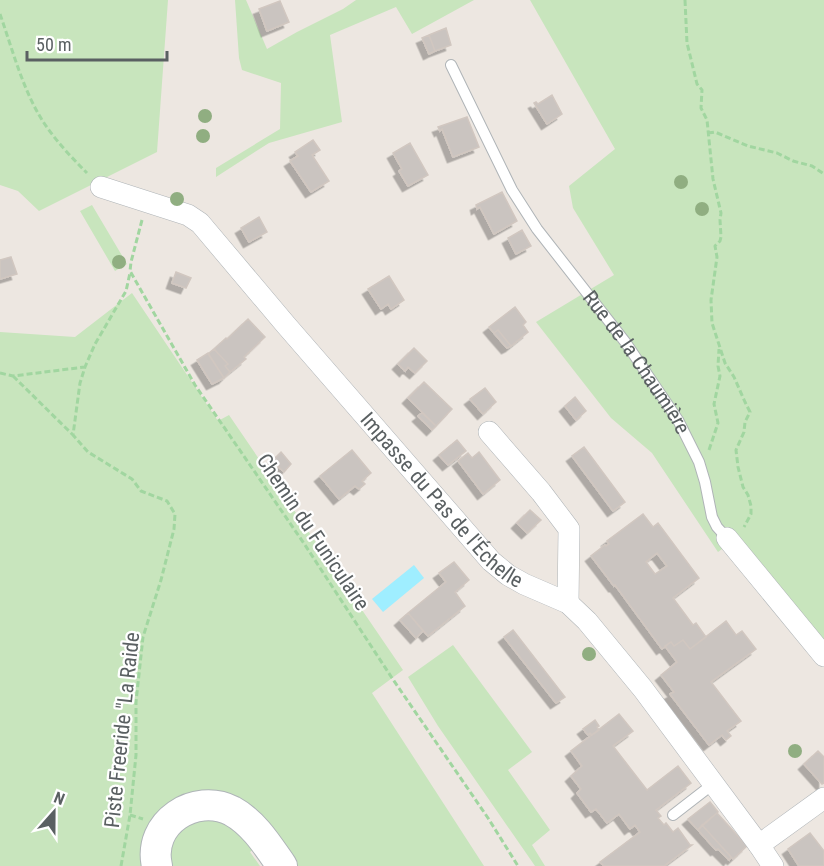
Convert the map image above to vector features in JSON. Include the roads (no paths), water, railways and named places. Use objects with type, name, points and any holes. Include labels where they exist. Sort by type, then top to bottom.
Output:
[{"type":"street","name":"Impasse du Pas de l'Échelle","points":[[101,187],[188,215],[200,223],[491,561],[524,584],[568,603],[587,621],[643,689],[773,866]]},
{"type":"street","points":[[489,432],[541,492],[569,529],[568,603]]},
{"type":"street","name":"Rue de la Chaumière","points":[[732,543],[824,656]]},
{"type":"street","points":[[759,845],[824,798]]},
{"type":"street","points":[[157,866],[156,852],[160,835],[171,821],[186,809],[211,805],[231,811],[246,820],[282,866]]},
{"type":"lane","name":"Rue de la Chaumière","points":[[451,65],[507,180],[537,229],[626,344],[678,420],[699,462],[712,517],[717,527],[732,543]]},
{"type":"lane","points":[[673,815],[713,784]]},
{"type":"water","points":[[414,565],[424,578],[383,612],[372,599]]}]
